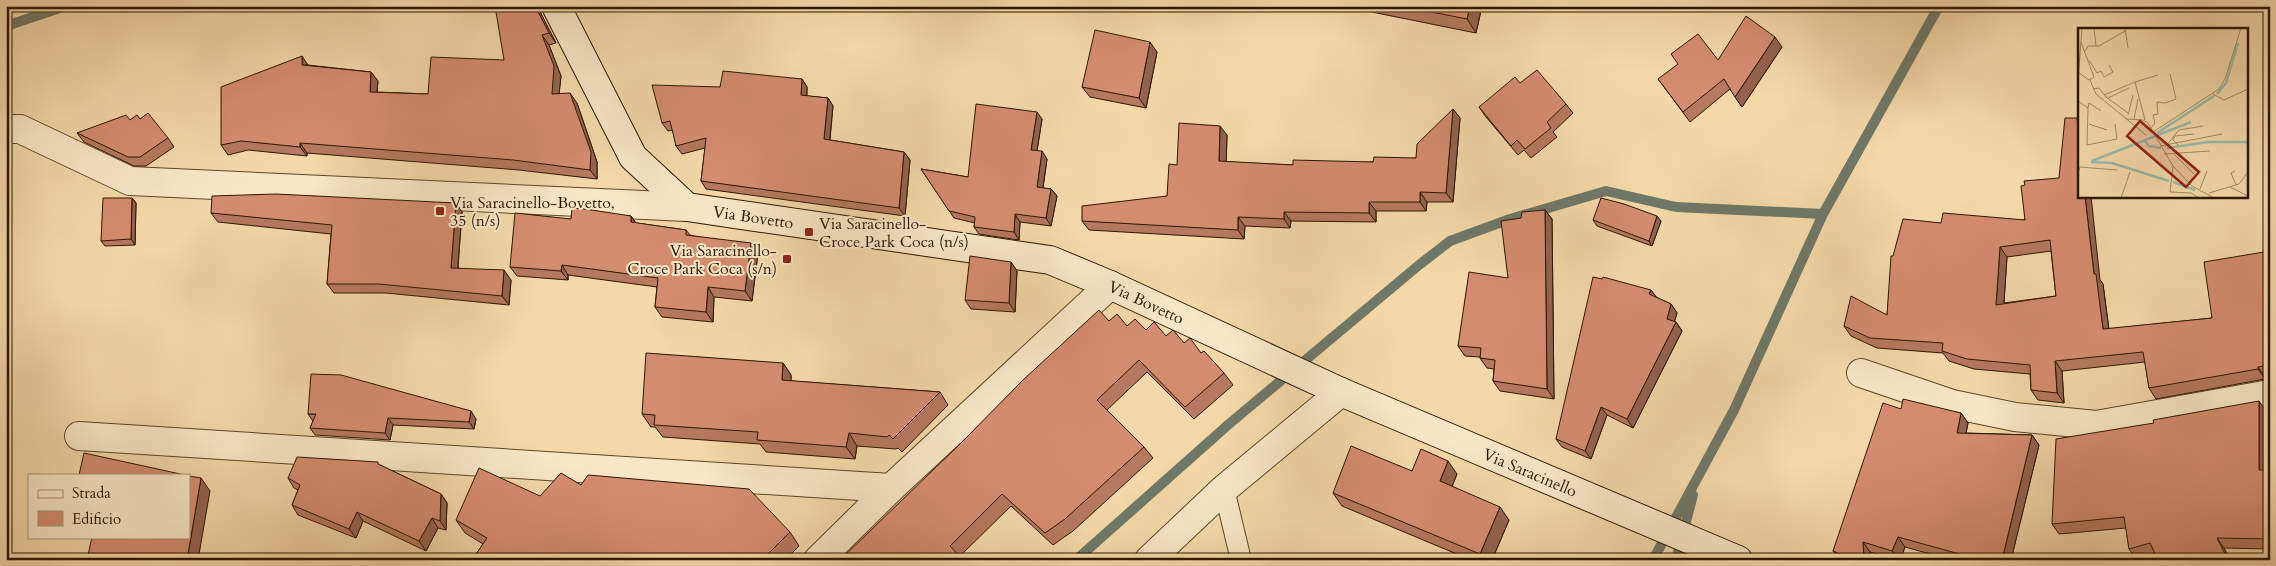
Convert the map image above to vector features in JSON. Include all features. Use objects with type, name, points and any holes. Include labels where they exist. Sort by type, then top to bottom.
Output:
[{"type":"street","points":[[556,6],[632,157],[687,207]]},
{"type":"street","name":"Via Bovetto","points":[[6,128],[20,129],[130,181],[687,207],[1050,260],[1110,285],[1332,388]]},
{"type":"street","points":[[818,560],[891,488],[1110,285]]},
{"type":"street","points":[[1861,373],[1952,404],[2015,417],[2096,425],[2270,394]]},
{"type":"street","points":[[1149,560],[1332,388]]},
{"type":"street","name":"Via Saracinello","points":[[1332,388],[1590,499],[1738,560]]},
{"type":"street","points":[[79,436],[891,488]]},
{"type":"lane","points":[[1224,489],[1241,560]]},
{"type":"building","points":[[495,6],[535,6],[549,33],[542,35],[554,66],[552,94],[570,93],[591,152],[590,170],[513,160],[300,143],[300,147],[241,141],[221,145],[221,87],[302,56],[302,65],[371,72],[370,92],[428,94],[431,57],[504,60]]},
{"type":"building","points":[[1401,6],[1470,6],[1467,19]]},
{"type":"building","points":[[1746,16],[1775,37],[1735,97],[1724,79],[1683,112],[1658,79],[1678,64],[1671,54],[1698,34],[1718,60]]},
{"type":"building","points":[[1095,30],[1150,42],[1139,98],[1082,87]]},
{"type":"building","points":[[1537,70],[1566,104],[1547,122],[1551,128],[1525,149],[1517,140],[1511,146],[1479,107],[1515,77],[1520,83]]},
{"type":"building","points":[[723,71],[802,79],[801,95],[828,98],[824,139],[904,152],[899,208],[701,181],[706,138],[676,146],[670,121],[662,123],[652,85],[720,87]]},
{"type":"building","points":[[976,104],[1037,112],[1031,150],[1042,151],[1037,187],[1051,189],[1046,218],[1015,214],[1014,232],[974,227],[975,217],[949,211],[921,169],[968,177]]},
{"type":"building","points":[[1453,109],[1446,193],[1420,192],[1420,202],[1369,202],[1369,213],[1284,212],[1284,219],[1238,217],[1238,230],[1082,221],[1082,206],[1167,196],[1169,164],[1177,165],[1179,123],[1220,126],[1219,161],[1293,165],[1293,160],[1373,162],[1374,157],[1416,158],[1417,144]]},
{"type":"building","points":[[148,113],[168,138],[140,157],[128,157],[77,133],[126,115],[130,120],[137,115],[140,119]]},
{"type":"building","points":[[2065,118],[2077,118],[2078,198],[2085,198],[2094,274],[2096,274],[2103,329],[2212,318],[2204,262],[2270,251],[2270,365],[2258,367],[2258,369],[2149,388],[2143,352],[2055,361],[2057,393],[2031,390],[2030,365],[1967,359],[1942,351],[1943,343],[1870,338],[1844,326],[1851,296],[1887,315],[1891,256],[1893,256],[1903,219],[1941,223],[1943,213],[2025,220],[2021,186],[2025,185],[2024,181],[2059,178]],"holes":[[[2050,240],[2056,296],[1996,305],[2000,247]]]},
{"type":"building","points":[[276,194],[456,203],[451,268],[504,270],[502,296],[379,284],[327,284],[332,225],[211,213],[212,196]]},
{"type":"building","points":[[103,198],[132,198],[131,239],[101,241]]},
{"type":"building","points":[[1601,198],[1657,216],[1649,241],[1593,220]]},
{"type":"building","points":[[572,208],[631,216],[631,222],[686,230],[686,235],[751,243],[745,291],[708,287],[706,312],[655,307],[658,278],[562,265],[561,271],[510,267],[515,213],[571,219]]},
{"type":"building","points":[[1545,210],[1547,389],[1493,381],[1495,360],[1480,358],[1481,348],[1458,346],[1469,272],[1508,278],[1501,221],[1521,218],[1522,212]]},
{"type":"building","points":[[970,256],[1011,262],[1009,303],[965,300]]},
{"type":"building","points":[[1593,277],[1602,279],[1603,277],[1651,290],[1649,294],[1671,304],[1667,319],[1676,322],[1627,419],[1601,407],[1585,451],[1556,439]]},
{"type":"building","points":[[1099,310],[1109,321],[1117,314],[1127,326],[1135,319],[1146,330],[1154,322],[1166,336],[1173,330],[1184,343],[1190,338],[1201,353],[1204,351],[1224,373],[1185,407],[1139,360],[1097,400],[1144,447],[1065,519],[1045,533],[1002,494],[950,546],[963,560],[840,560],[1023,380]]},
{"type":"building","points":[[646,353],[783,363],[782,380],[940,392],[893,439],[889,435],[887,437],[849,433],[846,447],[757,440],[758,432],[654,425],[655,415],[642,414]]},
{"type":"building","points":[[311,374],[341,375],[471,411],[469,422],[388,418],[385,433],[310,428],[316,414],[308,414]]},
{"type":"building","points":[[1903,399],[1961,413],[1957,433],[2032,435],[2002,560],[1981,560],[1898,537],[1892,551],[1863,542],[1864,560],[1853,560],[1833,551],[1883,403],[1901,409]]},
{"type":"building","points":[[2259,401],[2259,470],[2270,470],[2270,539],[2217,538],[2228,560],[2158,560],[2150,543],[2129,549],[2124,517],[2052,524],[2056,439],[2154,423],[2153,420]]},
{"type":"building","points":[[1351,446],[1412,471],[1421,449],[1448,461],[1440,481],[1500,507],[1480,554],[1333,493]]},
{"type":"building","points":[[84,453],[180,474],[79,474]]},
{"type":"building","points":[[297,457],[378,462],[378,464],[441,494],[440,521],[432,518],[419,541],[357,512],[349,529],[292,505],[300,485],[288,478]]},
{"type":"building","points":[[479,468],[540,496],[561,473],[581,485],[588,475],[749,489],[790,532],[762,560],[472,560],[487,538],[456,520]]},
{"type":"building","points":[[190,476],[201,478],[187,560],[87,560],[92,538],[190,538]]},
{"type":"waterway","points":[[6,26],[66,6]]},
{"type":"waterway","points":[[1653,560],[1734,410],[1823,214],[1939,6]]},
{"type":"waterway","points":[[1076,560],[1229,424],[1450,241],[1510,219],[1606,191],[1676,207],[1823,214]]},
{"type":"waterway","points":[[1676,560],[1693,495]]},
{"type":"place","name":"Via Saracinello-Bovetto, 35 (n/s)","points":[[440,211]]},
{"type":"place","name":"Via Saracinello- Croce Park Coca (n/s)","points":[[809,232]]},
{"type":"place","name":"Via Saracinello- Croce Park Coca (s/n)","points":[[787,259]]}]
